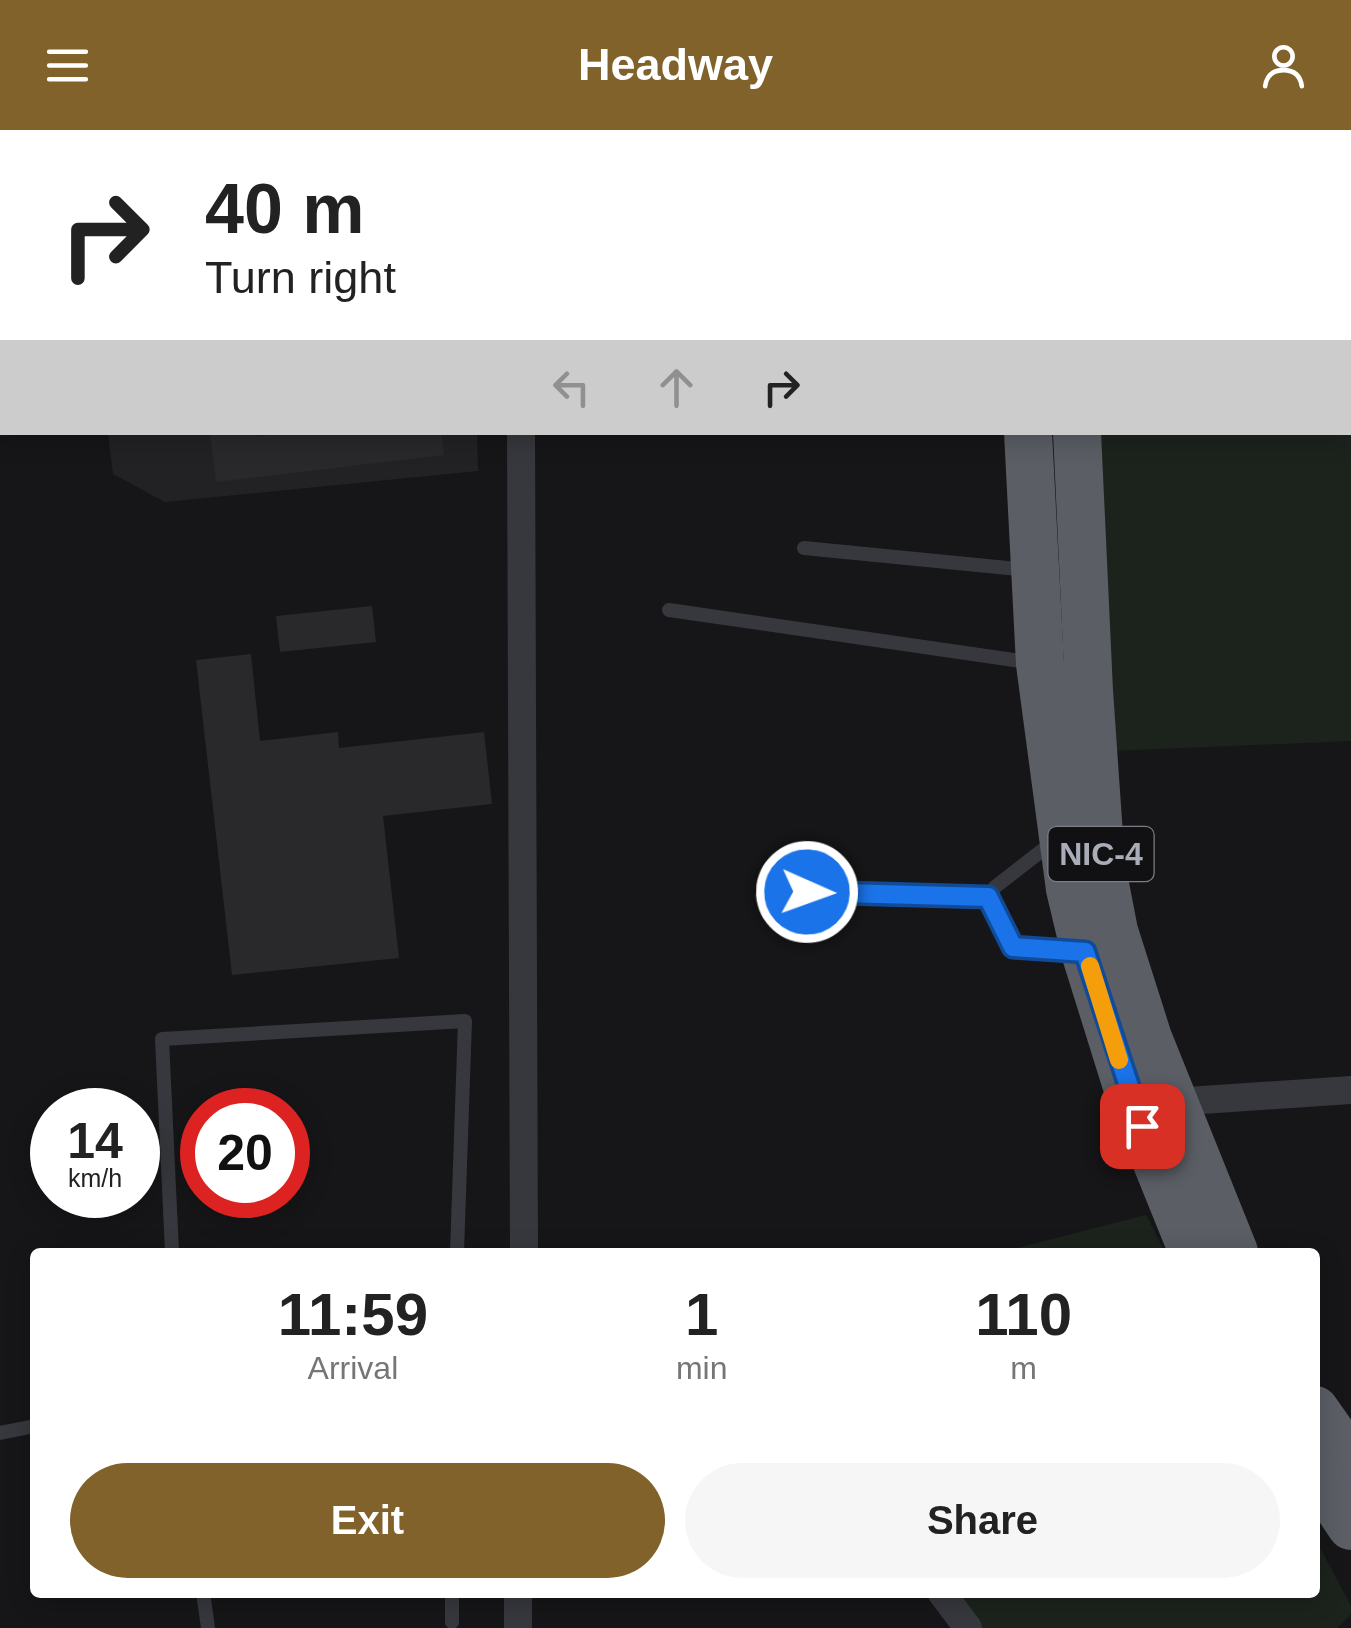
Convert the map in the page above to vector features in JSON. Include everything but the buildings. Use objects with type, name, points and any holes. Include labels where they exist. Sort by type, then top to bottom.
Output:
[{"type":"highway","name":"NIC-4","points":[[1028,435],[1040,664],[1061,835],[1085,952],[1130,1096],[1191,1248]]},
{"type":"highway","name":"NIC-4","points":[[1077,435],[1089,691],[1102,864],[1114,931],[1148,1038],[1232,1248]]},
{"type":"highway","points":[[1320,1417],[1351,1461]]},
{"type":"highway","points":[[1320,1480],[1351,1526]]},
{"type":"street","points":[[521,435],[524,1248]]},
{"type":"street","points":[[1173,1102],[1351,1090]]},
{"type":"street","points":[[518,1598],[518,1628]]},
{"type":"street","points":[[946,1598],[968,1628]]},
{"type":"lane","points":[[804,548],[1035,571]]},
{"type":"lane","points":[[669,610],[1040,664]]},
{"type":"lane","points":[[988,897],[995,887],[1061,835]]},
{"type":"lane","points":[[807,892],[988,897]]},
{"type":"lane","points":[[988,897],[1013,947],[1085,952]]},
{"type":"lane","points":[[172,1248],[162,1038],[465,1021],[457,1248]]},
{"type":"lane","points":[[0,1432],[30,1427]]},
{"type":"lane","points":[[204,1598],[208,1628]]},
{"type":"lane","points":[[452,1598],[452,1622]]},
{"type":"shaded area","points":[[108,435],[477,435],[478,471],[165,502],[113,474]]},
{"type":"shaded area","points":[[1098,435],[1351,435],[1351,741],[1111,751]]},
{"type":"shaded area","points":[[1146,1215],[1163,1248],[1017,1248]]},
{"type":"shaded area","points":[[1320,1547],[1351,1606],[1351,1614],[1337,1628],[970,1628],[945,1598],[1320,1598]]},
{"type":"slow traffic","points":[[1090,966],[1119,1060]]},
{"type":"route","points":[[807,892],[988,897],[1013,947],[1085,952],[1142,1126]]}]
